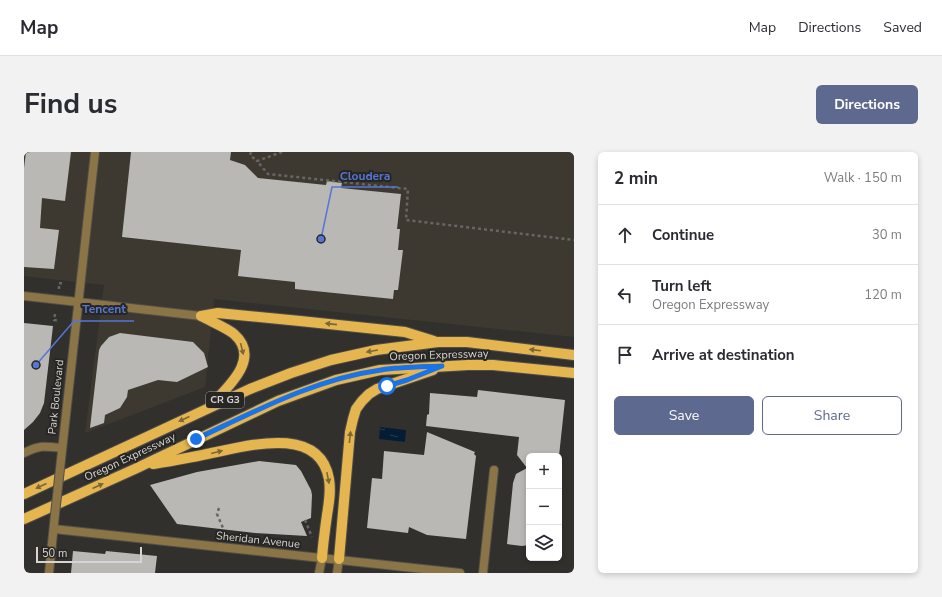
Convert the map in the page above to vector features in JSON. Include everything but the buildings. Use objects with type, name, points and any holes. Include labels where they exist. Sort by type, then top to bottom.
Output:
[{"type":"main road","points":[[201,316],[218,313],[405,332],[438,342]]},
{"type":"main road","points":[[201,316],[233,333],[240,340],[244,349],[242,368],[226,389],[208,408]]},
{"type":"main road","name":"Oregon Expressway","points":[[24,494],[208,408],[291,373],[331,360],[376,350],[438,342],[467,342],[574,355]]},
{"type":"main road","name":"Oregon Expressway","points":[[24,519],[137,468],[278,401],[316,386],[343,378],[380,370],[442,366],[493,365],[574,373]]},
{"type":"main road","points":[[339,559],[350,432],[356,409],[362,400],[369,394],[442,366]]},
{"type":"main road","points":[[137,468],[256,445],[288,443],[299,445],[311,450],[320,458],[326,468],[329,479],[330,491],[322,558]]},
{"type":"street","name":"Park Boulevard","points":[[48,573],[95,152]]},
{"type":"street","points":[[24,296],[201,316]]},
{"type":"street","points":[[24,453],[43,446],[62,448]]},
{"type":"street","points":[[483,573],[494,470]]},
{"type":"street","name":"Sheridan Avenue","points":[[54,529],[339,559],[418,571],[460,573]]},
{"type":"street","points":[[319,573],[322,558]]},
{"type":"street","points":[[337,573],[339,559]]},
{"type":"path","points":[[251,152],[250,155],[268,174],[408,189],[406,220],[574,240]]},
{"type":"path","points":[[257,161],[282,152]]},
{"type":"path","points":[[59,289],[59,283],[64,284]]},
{"type":"path","points":[[55,314],[54,320],[59,321]]},
{"type":"path","points":[[219,508],[217,514],[222,528],[222,533]]},
{"type":"path","points":[[305,520],[313,540]]},
{"type":"shaded area","points":[[24,152],[574,152],[574,337],[214,299],[205,387],[85,433],[104,285],[24,276]]},
{"type":"water","points":[[380,427],[406,430],[405,442],[379,439]]},
{"type":"place","name":"Cloudera","points":[[321,239]]},
{"type":"place","name":"Tencent","points":[[36,365]]},
{"type":"route","points":[[196,439],[278,401],[336,380],[380,370],[442,366],[387,386]]}]
